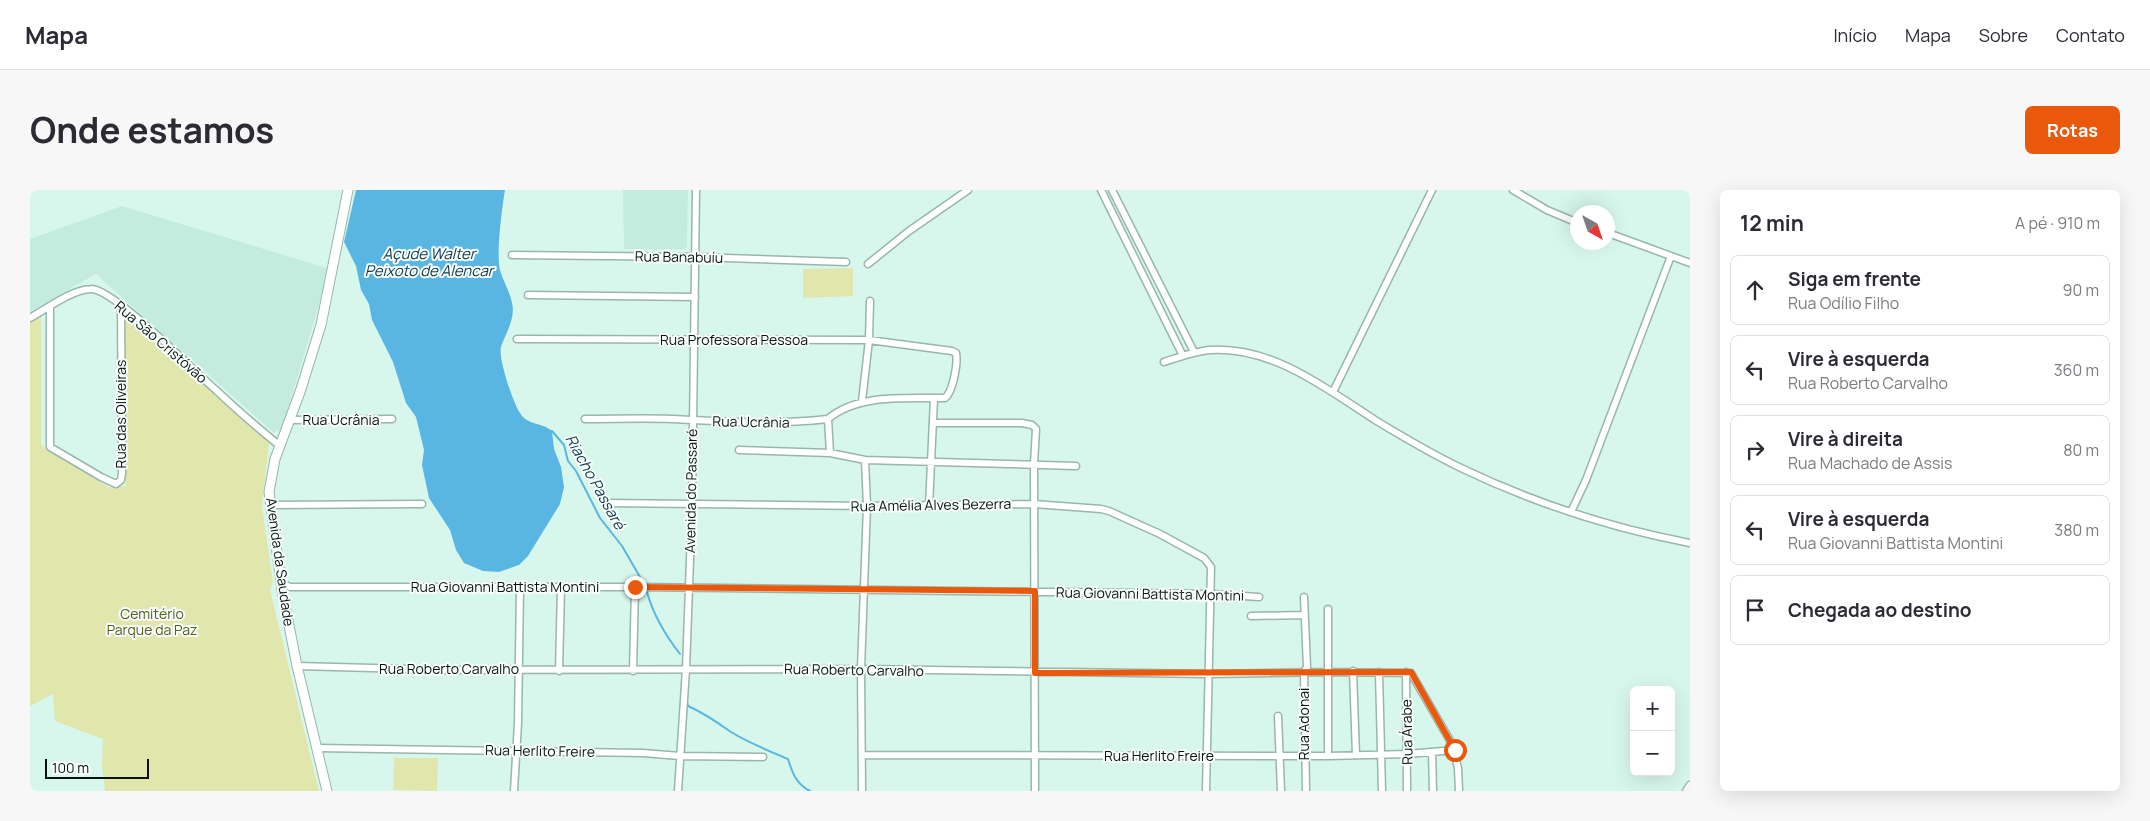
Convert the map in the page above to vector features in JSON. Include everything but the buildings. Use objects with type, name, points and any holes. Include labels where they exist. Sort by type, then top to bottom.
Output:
[{"type":"street","name":"Avenida da Saudade","points":[[327,791],[297,666],[270,505],[272,474],[321,325],[348,190]]},
{"type":"street","name":"Avenida do Passaré","points":[[678,791],[686,669],[692,505],[696,190]]},
{"type":"street","points":[[868,264],[909,231],[968,190]]},
{"type":"street","points":[[1101,190],[1183,356]]},
{"type":"street","points":[[1112,190],[1194,352]]},
{"type":"street","points":[[1332,392],[1432,190]]},
{"type":"street","points":[[1513,190],[1547,210],[1570,220]]},
{"type":"street","points":[[1615,236],[1690,263]]},
{"type":"street","name":"Rua Banabuíu","points":[[512,255],[696,257],[846,262]]},
{"type":"street","points":[[1571,512],[1586,480],[1671,256]]},
{"type":"street","name":"Rua São Cristóvão","points":[[30,318],[74,293],[93,288],[105,293],[280,446]]},
{"type":"street","points":[[528,295],[695,297]]},
{"type":"street","points":[[862,401],[869,340],[870,300]]},
{"type":"street","name":"Rua das Oliveiras","points":[[50,307],[50,447],[100,478],[116,484],[122,480],[121,305]]},
{"type":"street","name":"Rua Professora Pessoa","points":[[517,339],[869,340],[952,351],[956,353],[956,358],[949,394],[945,398],[934,398]]},
{"type":"street","points":[[1164,362],[1194,352],[1212,350],[1255,355],[1299,373],[1398,434],[1458,467],[1517,493],[1622,528],[1690,543]]},
{"type":"street","points":[[830,453],[828,419],[838,412],[862,401],[934,398],[929,506]]},
{"type":"street","name":"Rua Ucrânia","points":[[290,420],[392,419]]},
{"type":"street","name":"Rua Ucrânia","points":[[584,419],[777,423],[828,419]]},
{"type":"street","points":[[933,423],[1022,422],[1032,425],[1036,432],[1034,464],[1035,791]]},
{"type":"street","name":"Rua Ucrânia","points":[[739,450],[830,453],[865,460]]},
{"type":"street","points":[[862,791],[863,755],[860,669],[867,506],[865,460],[1076,466]]},
{"type":"street","name":"Rua Amélia Alves Bezerra","points":[[607,503],[867,506],[1034,504],[1109,511],[1160,534],[1209,562],[1212,570],[1212,594]]},
{"type":"street","points":[[270,505],[422,504]]},
{"type":"street","name":"Rua Giovanni Battista Montini","points":[[284,587],[864,589],[1212,594],[1259,597]]},
{"type":"street","points":[[514,791],[520,587]]},
{"type":"street","points":[[559,671],[561,587]]},
{"type":"street","points":[[633,671],[635,587]]},
{"type":"street","points":[[1206,791],[1208,674],[1212,594]]},
{"type":"street","name":"Rua Adonai","points":[[1304,597],[1307,667],[1304,672],[1306,791]]},
{"type":"street","points":[[1328,610],[1328,756]]},
{"type":"street","points":[[1251,616],[1304,616]]},
{"type":"street","name":"Rua Roberto Carvalho","points":[[297,666],[559,671],[860,669],[1208,674],[1353,671],[1408,672]]},
{"type":"street","points":[[1353,671],[1356,756]]},
{"type":"street","points":[[1379,672],[1382,791]]},
{"type":"street","points":[[1408,672],[1455,750],[1459,791]]},
{"type":"street","name":"Rua Árabe","points":[[1408,672],[1408,791]]},
{"type":"street","points":[[1278,716],[1278,756],[1281,791]]},
{"type":"street","name":"Rua Herlito Freire","points":[[318,748],[644,753],[680,756],[763,757]]},
{"type":"street","name":"Rua Herlito Freire","points":[[863,755],[1356,756],[1455,750]]},
{"type":"street","points":[[1432,752],[1433,791]]},
{"type":"street","points":[[1686,791],[1690,785]]},
{"type":"shaded area","points":[[623,190],[688,190],[687,247],[685,249],[624,249]]},
{"type":"shaded area","points":[[122,206],[330,269],[282,428],[274,433],[96,274],[30,312],[30,239]]},
{"type":"green space","points":[[853,268],[853,296],[803,298],[803,269]]},
{"type":"green space","name":"Cemitério Parque da Paz","points":[[41,314],[41,445],[109,487],[126,486],[122,316],[127,314],[269,443],[262,506],[273,582],[270,590],[319,791],[105,791],[102,766],[103,739],[55,721],[53,694],[30,706],[30,320]]},
{"type":"green space","points":[[394,758],[438,758],[437,791],[393,790]]},
{"type":"water","name":"Açude Walter Peixoto de Alencar","points":[[356,190],[505,190],[500,231],[499,263],[501,274],[511,299],[513,315],[501,347],[502,361],[510,391],[520,413],[527,420],[552,431],[554,449],[561,467],[564,487],[560,504],[528,556],[519,565],[499,572],[483,571],[464,563],[456,550],[450,530],[429,498],[422,465],[424,450],[416,417],[406,403],[393,362],[372,320],[369,304],[361,290],[356,266],[344,242]]},
{"type":"waterway","name":"Riacho Passaré","points":[[551,431],[564,445],[568,461],[576,471],[600,518],[622,546],[640,577]]},
{"type":"waterway","name":"Riacho Passaré","points":[[647,592],[660,624],[680,654]]},
{"type":"waterway","name":"Riacho Passaré","points":[[687,702],[688,706],[738,736],[788,759],[798,781],[810,791]]},
{"type":"route","points":[[635,587],[1035,591],[1035,673],[1411,672],[1455,750]]}]
